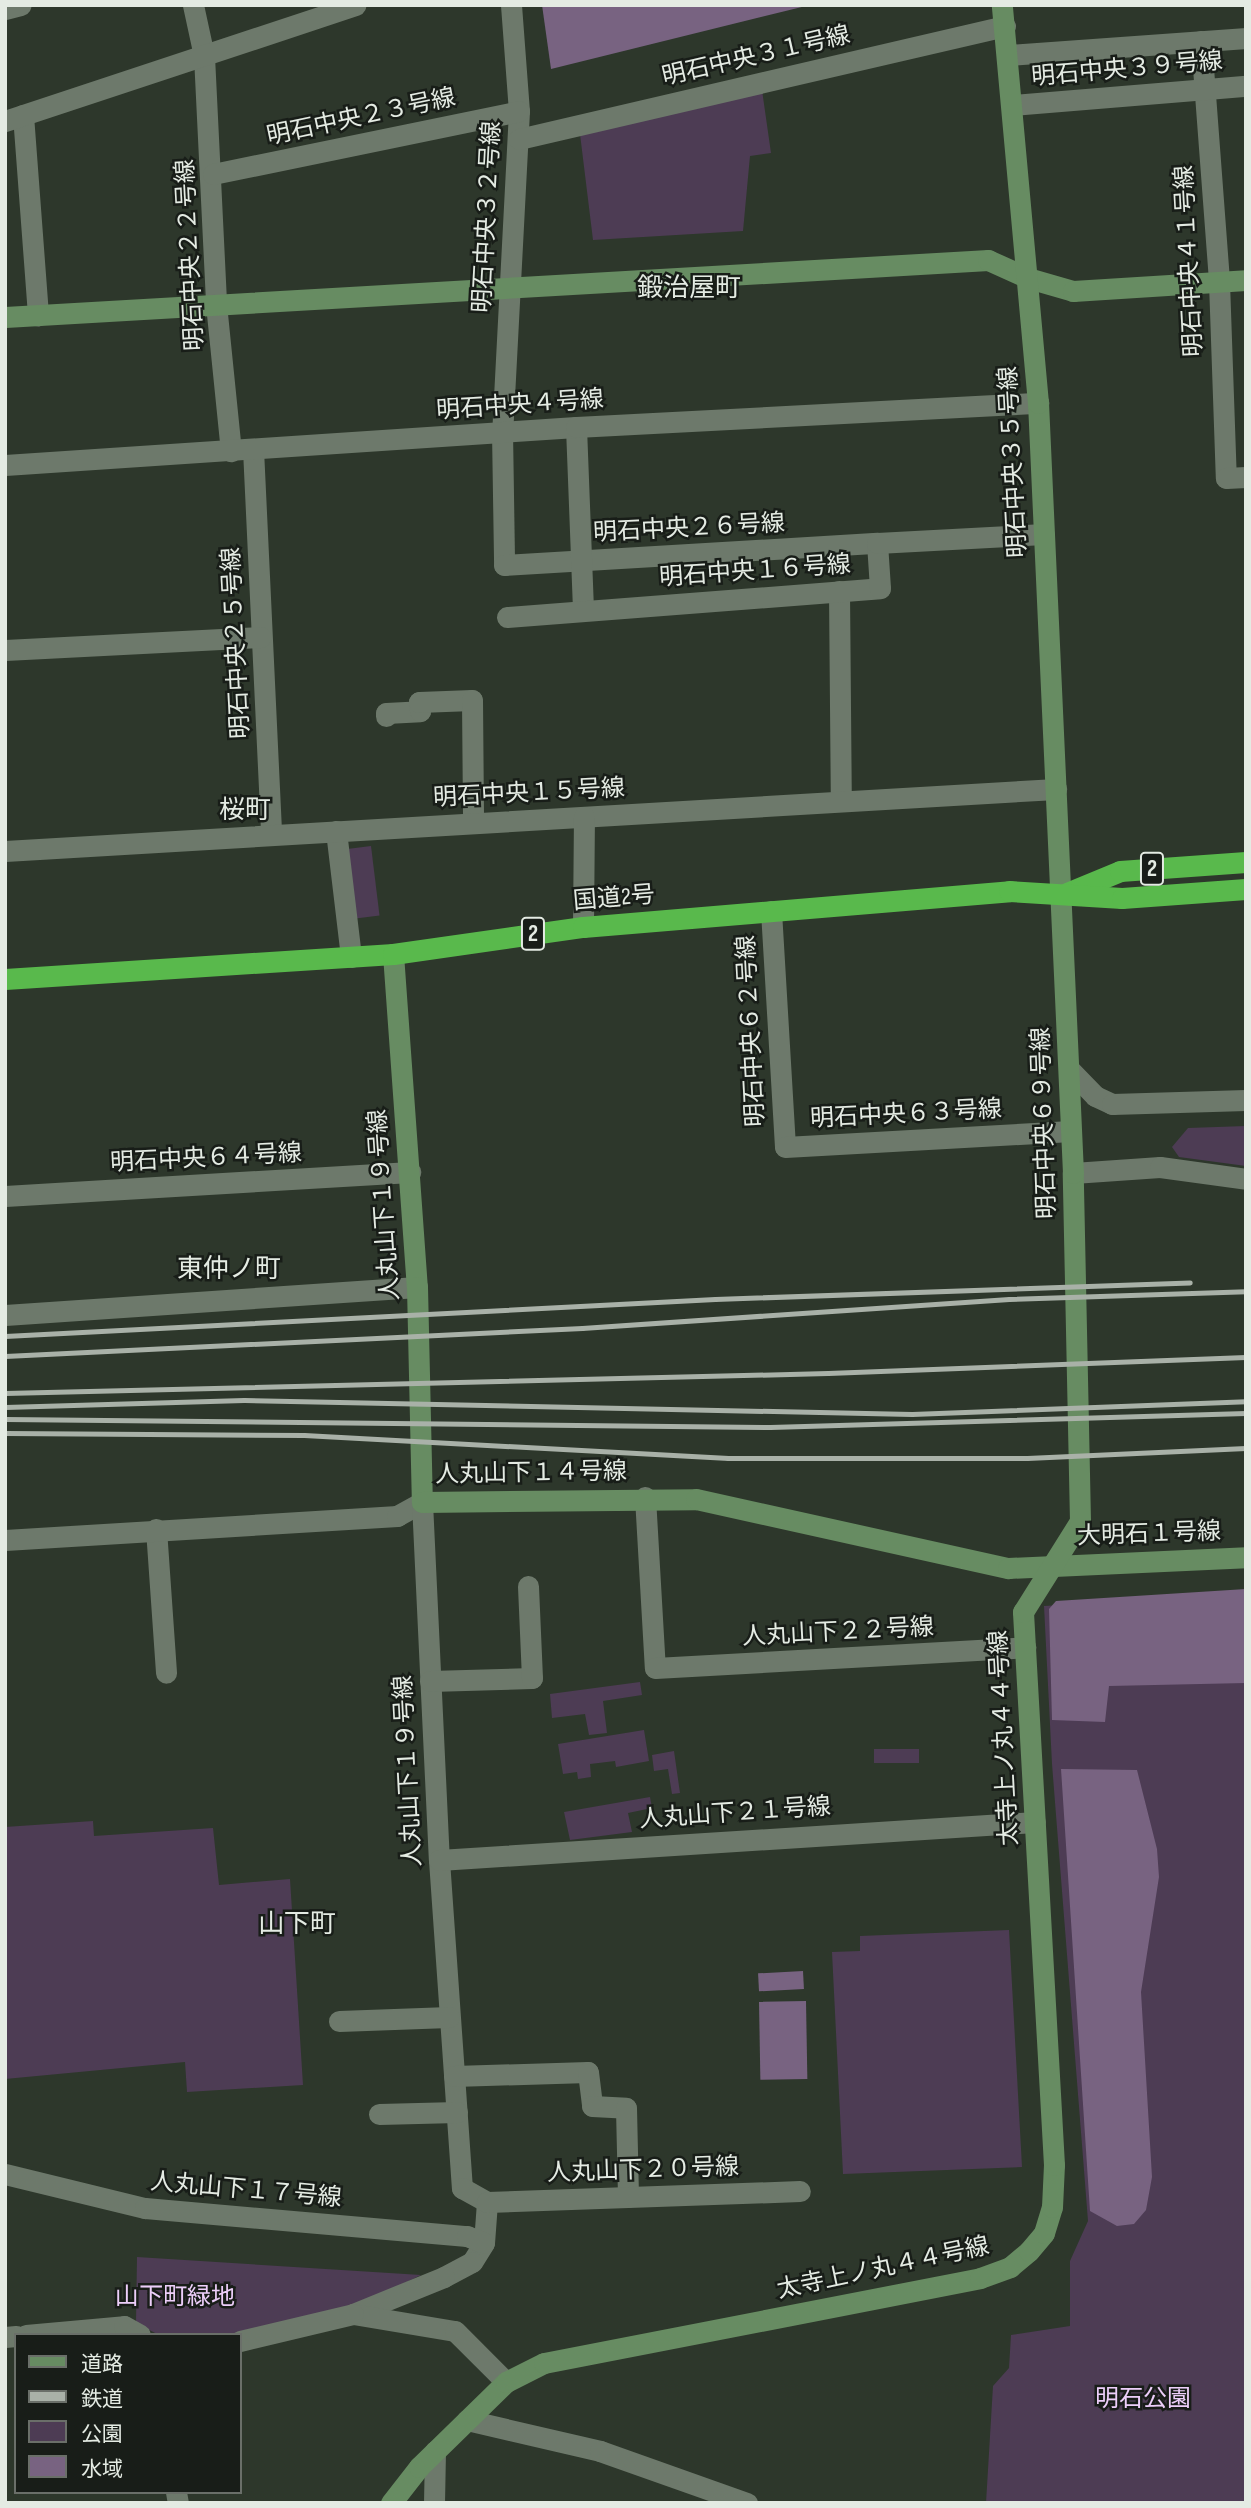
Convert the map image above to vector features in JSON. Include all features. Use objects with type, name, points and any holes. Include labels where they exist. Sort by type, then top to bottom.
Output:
[{"type":"highway","name":"国道2号","points":[[1062,895],[1120,871],[1246,862]]},
{"type":"highway","name":"国道2号","points":[[5,979],[393,954],[583,927],[1009,891],[1122,898],[1246,889]]},
{"type":"street","points":[[5,9],[21,5]]},
{"type":"street","name":"明石中央２２号線","points":[[193,5],[204,56],[213,174],[216,304],[231,451]]},
{"type":"street","points":[[38,315],[14,118],[355,5]]},
{"type":"street","name":"明石中央３２号線","points":[[504,565],[502,432],[519,139],[511,5]]},
{"type":"street","name":"明石中央３５号線","points":[[1003,16],[1038,403],[1062,895]]},
{"type":"street","name":"明石中央３１号線","points":[[519,139],[1003,16]]},
{"type":"street","points":[[1008,55],[1246,38]]},
{"type":"street","name":"明石中央４１号線","points":[[1201,41],[1236,478]]},
{"type":"street","name":"明石中央３９号線","points":[[1013,104],[1246,86]]},
{"type":"street","name":"明石中央２３号線","points":[[213,174],[519,111]]},
{"type":"street","points":[[5,317],[510,284],[988,260],[1028,278],[1073,291],[1246,280]]},
{"type":"street","name":"明石中央４号線","points":[[5,465],[576,427],[1038,403]]},
{"type":"street","points":[[576,427],[583,610]]},
{"type":"street","name":"明石中央２５号線","points":[[253,449],[271,835]]},
{"type":"street","name":"明石中央１６号線","points":[[506,617],[880,587],[877,543],[1044,534]]},
{"type":"street","name":"明石中央２６号線","points":[[504,565],[877,543]]},
{"type":"street","points":[[839,590],[841,801]]},
{"type":"street","points":[[5,650],[261,637]]},
{"type":"street","points":[[386,716],[420,711],[419,702],[471,699],[474,821]]},
{"type":"street","name":"明石中央１５号線","points":[[5,850],[1056,789]]},
{"type":"street","points":[[583,927],[584,817]]},
{"type":"street","points":[[336,831],[351,957]]},
{"type":"street","name":"明石中央６９号線","points":[[1055,1563],[1080,1521],[1081,1507],[1074,1350],[1072,1131],[1062,895]]},
{"type":"street","name":"明石中央６２号線","points":[[771,911],[785,1147]]},
{"type":"street","name":"人丸山下１９号線","points":[[393,954],[417,1287],[422,1502],[449,2017],[463,2188],[487,2202]]},
{"type":"street","points":[[1070,1070],[1095,1097],[1112,1104],[1246,1100]]},
{"type":"street","name":"明石中央６３号線","points":[[785,1147],[1072,1131]]},
{"type":"street","points":[[1073,1173],[1160,1167],[1246,1179]]},
{"type":"street","name":"明石中央６４号線","points":[[5,1196],[410,1172]]},
{"type":"street","points":[[5,1315],[417,1287]]},
{"type":"street","name":"人丸山下１４号線","points":[[5,1540],[397,1516],[422,1502],[645,1497],[696,1499],[1008,1568],[1055,1563]]},
{"type":"street","name":"人丸山下２２号線","points":[[645,1497],[655,1668],[1025,1647]]},
{"type":"street","points":[[156,1529],[166,1673]]},
{"type":"street","name":"大明石１号線","points":[[1055,1563],[1246,1557]]},
{"type":"street","name":"太寺上ノ丸４４号線","points":[[391,2503],[435,2451],[506,2382],[544,2363],[981,2278],[1010,2267],[1029,2251],[1044,2233],[1052,2207],[1054,2165],[1023,1612],[1055,1563]]},
{"type":"street","points":[[430,1681],[532,1678],[528,1586]]},
{"type":"street","name":"人丸山下２１号線","points":[[439,1860],[1035,1822]]},
{"type":"street","points":[[339,2021],[449,2017]]},
{"type":"street","points":[[454,2077],[588,2072],[592,2106],[626,2108],[628,2197]]},
{"type":"street","points":[[379,2114],[457,2112]]},
{"type":"street","name":"人丸山下１７号線","points":[[5,2174],[145,2208],[467,2236],[484,2243]]},
{"type":"street","name":"人丸山下２０号線","points":[[487,2202],[800,2190]]},
{"type":"street","points":[[242,2341],[353,2314],[444,2277],[472,2262],[484,2243],[487,2202]]},
{"type":"street","points":[[353,2314],[455,2331],[506,2382]]},
{"type":"street","points":[[48,2333],[124,2326],[136,2333]]},
{"type":"street","points":[[467,2420],[600,2451],[747,2503]]},
{"type":"street","points":[[434,2503],[435,2451]]},
{"type":"green space","points":[[762,90],[771,153],[750,156],[743,231],[593,240],[580,134]]},
{"type":"green space","points":[[371,846],[380,915],[354,919],[345,849]]},
{"type":"green space","points":[[1246,1126],[1246,1166],[1179,1157],[1172,1147],[1188,1128]]},
{"type":"green space","name":"明石公園","points":[[1246,1595],[1246,2503],[986,2503],[993,2386],[1009,2368],[1011,2335],[1070,2326],[1070,2261],[1088,2221],[1052,1764],[1044,1606]]},
{"type":"green space","points":[[640,1682],[642,1695],[603,1701],[607,1733],[589,1735],[585,1714],[552,1718],[550,1694]]},
{"type":"green space","points":[[644,1730],[649,1761],[616,1767],[615,1761],[590,1764],[591,1777],[578,1779],[577,1772],[563,1774],[558,1744]]},
{"type":"green space","points":[[874,1749],[919,1749],[919,1763],[874,1763]]},
{"type":"green space","points":[[674,1751],[680,1793],[672,1794],[668,1769],[654,1771],[652,1755]]},
{"type":"green space","points":[[650,1797],[652,1808],[628,1813],[632,1832],[570,1840],[564,1812]]},
{"type":"green space","points":[[93,1821],[94,1836],[213,1828],[219,1885],[290,1879],[303,2085],[187,2092],[185,2062],[5,2079],[5,1827]]},
{"type":"green space","points":[[1009,1930],[1022,2167],[843,2174],[832,1952],[860,1951],[860,1936]]},
{"type":"green space","name":"山下町緑地","points":[[137,2257],[421,2275],[365,2302],[242,2334],[155,2333],[136,2323]]},
{"type":"water","points":[[542,5],[810,5],[551,69]]},
{"type":"water","points":[[1246,1589],[1246,1683],[1109,1686],[1105,1722],[1052,1720],[1049,1609],[1056,1601]]},
{"type":"water","points":[[1061,1769],[1137,1770],[1157,1849],[1159,1877],[1141,1992],[1152,2177],[1146,2210],[1134,2224],[1117,2226],[1090,2211]]},
{"type":"water","points":[[803,1971],[804,1989],[759,1991],[758,1973]]},
{"type":"water","points":[[806,2001],[807,2079],[760,2080],[759,2002]]},
{"type":"railway","points":[[5,1336],[715,1299],[1190,1282]]},
{"type":"railway","points":[[5,1356],[582,1328],[1009,1299],[1246,1291]]},
{"type":"railway","points":[[5,1393],[828,1373],[1246,1357]]},
{"type":"railway","points":[[5,1407],[244,1400],[912,1414],[1246,1401]]},
{"type":"railway","points":[[5,1419],[770,1427],[1246,1413]]},
{"type":"railway","points":[[5,1433],[304,1435],[728,1458],[1027,1458],[1246,1448]]},
{"type":"district","name":"鍛治屋町","points":[[689,289]]},
{"type":"district","name":"桜町","points":[[245,811]]},
{"type":"district","name":"東仲ノ町","points":[[229,1270]]},
{"type":"district","name":"山下町","points":[[297,1925]]}]
